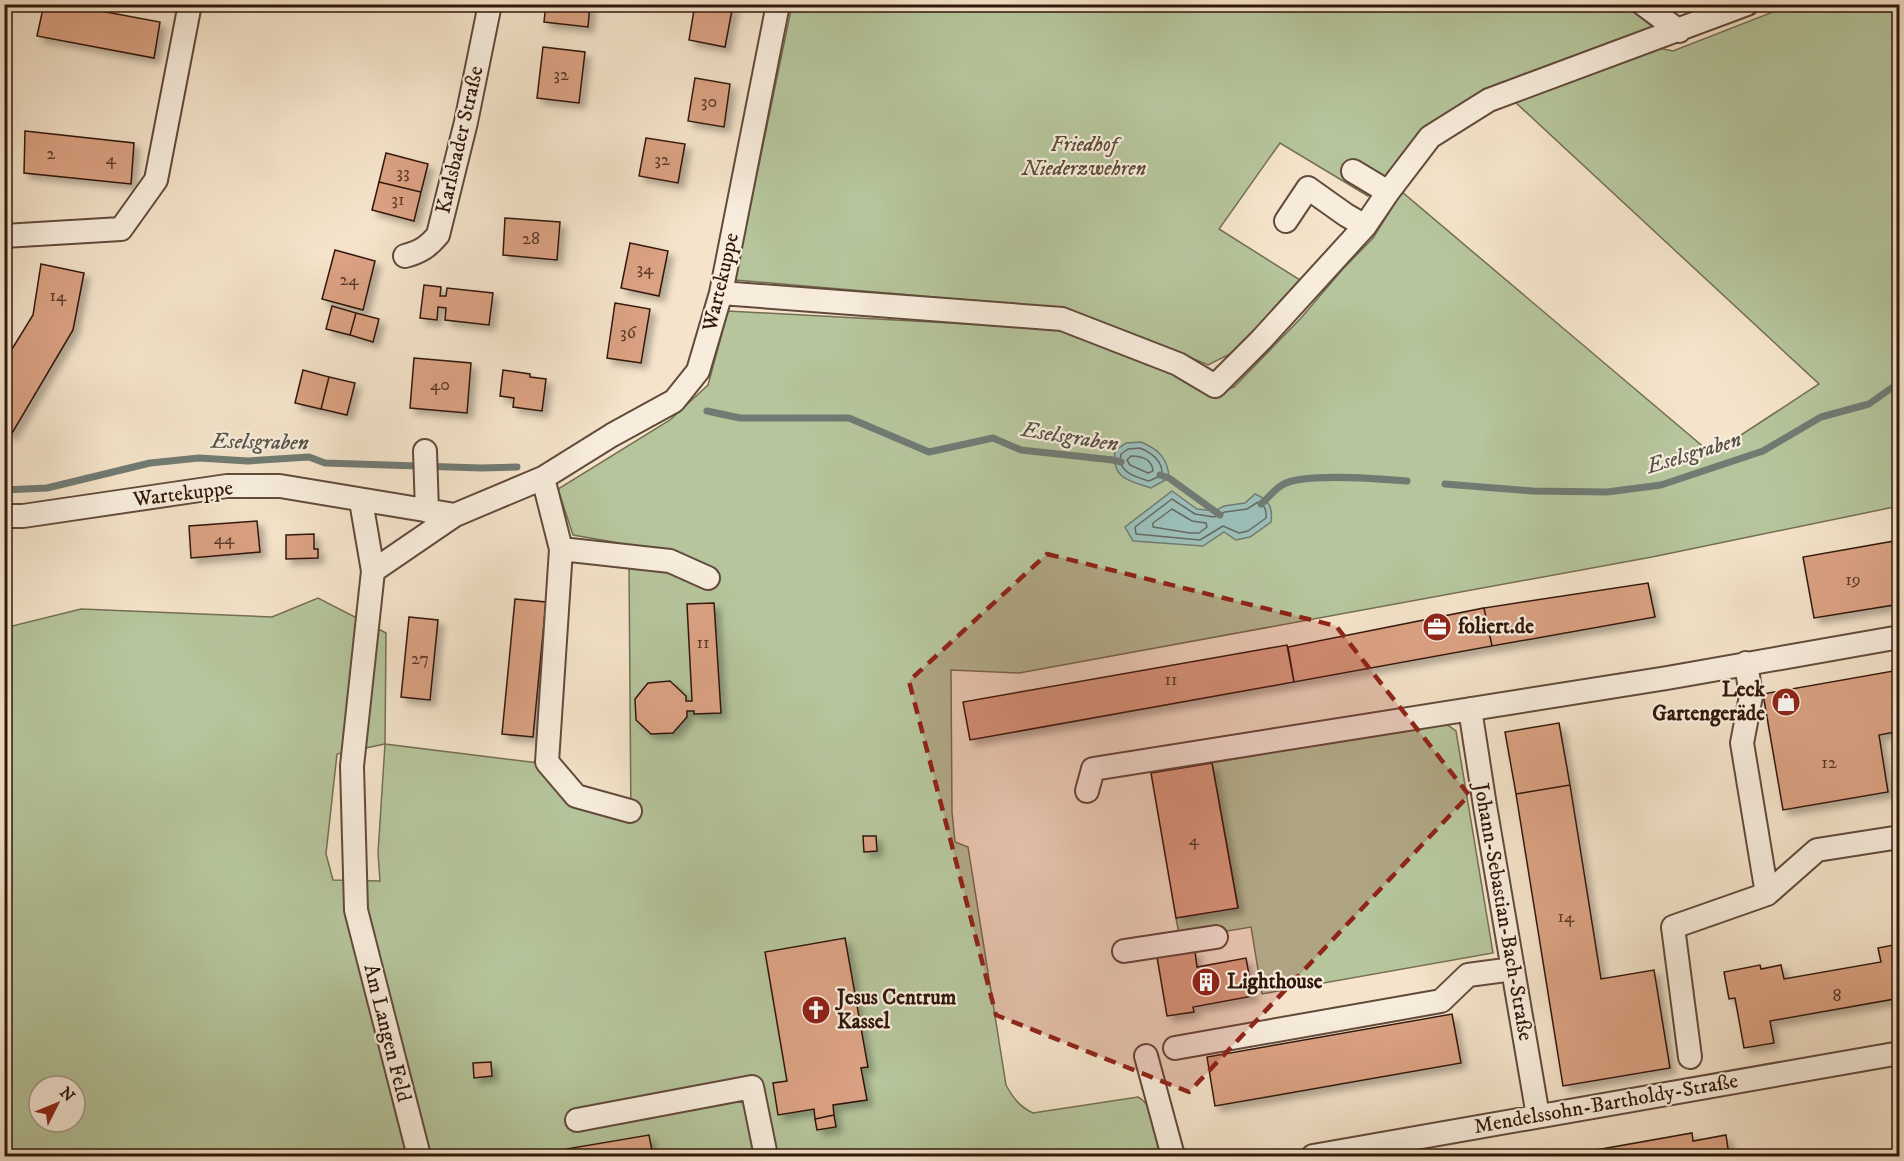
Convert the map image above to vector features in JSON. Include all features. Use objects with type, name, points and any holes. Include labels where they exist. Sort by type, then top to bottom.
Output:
[{"type":"street","points":[[4,237],[121,229],[156,180],[190,4]]},
{"type":"street","name":"Karlsbader Straße","points":[[405,256],[428,247],[438,235],[466,122],[490,4]]},
{"type":"street","name":"Wartekuppe","points":[[373,572],[455,515],[543,478],[612,435],[674,401],[698,371],[721,293],[778,4]]},
{"type":"street","points":[[1643,4],[1679,31]]},
{"type":"street","points":[[721,293],[1062,319],[1178,364],[1215,386],[1261,340],[1365,226],[1430,136],[1489,100],[1747,4]]},
{"type":"street","points":[[1353,171],[1388,192]]},
{"type":"street","points":[[1286,221],[1308,188],[1365,226]]},
{"type":"street","points":[[426,451],[427,511]]},
{"type":"street","points":[[543,478],[561,549],[547,762],[576,796],[630,811]]},
{"type":"street","name":"Wartekuppe","points":[[4,516],[23,516],[227,486],[280,486],[455,515]]},
{"type":"street","points":[[362,501],[373,572]]},
{"type":"street","points":[[561,549],[670,561],[708,578]]},
{"type":"street","name":"Am Langen Feld","points":[[373,572],[352,766],[356,910],[419,1156]]},
{"type":"street","points":[[1087,791],[1093,769],[1667,678],[1899,637]]},
{"type":"street","points":[[1746,663],[1751,696],[1742,743],[1767,894]]},
{"type":"street","name":"Johann-Sebastian-Bach-Straße","points":[[1470,709],[1538,1116]]},
{"type":"street","points":[[1690,1057],[1673,927],[1767,894],[1817,850],[1899,837]]},
{"type":"street","points":[[1124,951],[1216,937]]},
{"type":"street","points":[[1175,1048],[1441,1001],[1468,975],[1513,969]]},
{"type":"street","name":"Mendelssohn-Bartholdy-Straße","points":[[1313,1156],[1899,1053]]},
{"type":"street","points":[[1146,1056],[1173,1156]]},
{"type":"street","points":[[577,1120],[752,1086],[766,1156]]},
{"type":"highlighted area","points":[[1047,554],[1336,626],[1469,795],[1189,1092],[996,1015],[909,681]]},
{"type":"green space","name":"Friedhof Niederzwehren","points":[[1631,4],[1653,20],[1653,30],[1484,91],[1380,188],[1368,196],[1280,143],[1219,229],[1300,280],[1238,350],[1208,365],[1062,308],[735,280],[792,5]]},
{"type":"green space","points":[[1791,5],[1899,5],[1899,506],[1652,557],[1019,673],[951,670],[952,812],[955,842],[968,847],[1006,1085],[1017,1102],[1033,1113],[1138,1097],[1144,1101],[1152,1115],[1159,1156],[5,1156],[4,628],[81,609],[272,617],[318,598],[386,633],[385,744],[539,763],[573,806],[631,823],[629,565],[637,546],[573,535],[558,489],[670,420],[708,385],[728,311],[1058,329],[1176,373],[1212,394],[1234,387],[1301,318],[1373,238],[1402,192],[1712,454],[1819,384],[1515,102],[1659,48],[1673,51]],"holes":[[[385,744],[378,853],[380,881],[333,880],[326,854],[337,754]]]},
{"type":"green space","points":[[1434,724],[1446,724],[1456,731],[1493,953],[1262,994],[1251,927],[1180,939],[1176,918],[1238,907],[1212,763]]},
{"type":"water","points":[[1141,442],[1161,455],[1167,465],[1169,478],[1151,488],[1123,477],[1114,460],[1115,451],[1126,443]]},
{"type":"water","points":[[1172,491],[1197,509],[1215,511],[1224,506],[1245,503],[1255,494],[1269,505],[1271,522],[1250,537],[1236,540],[1224,532],[1203,546],[1133,541],[1125,527]]},
{"type":"building","points":[[44,4],[63,4],[160,22],[154,58],[37,36]]},
{"type":"building","points":[[546,4],[590,4],[588,27],[544,22]]},
{"type":"building","points":[[695,4],[733,5],[725,47],[689,40]]},
{"type":"building","points":[[543,47],[585,52],[579,103],[537,98]]},
{"type":"building","points":[[695,78],[730,84],[724,127],[688,121]]},
{"type":"building","points":[[25,131],[134,143],[131,184],[24,173]]},
{"type":"building","points":[[646,138],[685,144],[678,183],[639,176]]},
{"type":"building","points":[[386,153],[428,164],[421,192],[379,182]]},
{"type":"building","points":[[379,182],[421,192],[414,221],[372,210]]},
{"type":"building","points":[[505,218],[560,222],[557,260],[503,255]]},
{"type":"building","points":[[630,243],[668,251],[659,296],[621,288]]},
{"type":"building","points":[[335,250],[375,261],[363,310],[322,299]]},
{"type":"building","points":[[41,264],[84,273],[73,330],[11,435],[4,431],[4,362],[33,315]]},
{"type":"building","points":[[424,285],[441,287],[440,296],[446,296],[447,288],[493,293],[489,325],[445,320],[446,308],[438,307],[437,320],[420,318]]},
{"type":"building","points":[[615,303],[650,309],[641,363],[607,358]]},
{"type":"building","points":[[332,306],[356,313],[350,335],[326,329]]},
{"type":"building","points":[[356,313],[379,319],[373,342],[350,335]]},
{"type":"building","points":[[414,358],[471,363],[467,413],[410,408]]},
{"type":"building","points":[[303,370],[329,377],[321,409],[295,403]]},
{"type":"building","points":[[503,370],[546,379],[542,411],[513,407],[514,398],[500,396]]},
{"type":"building","points":[[329,377],[355,383],[347,415],[321,409]]},
{"type":"building","points":[[257,521],[260,552],[191,558],[189,526]]},
{"type":"building","points":[[314,534],[314,549],[318,549],[318,558],[286,559],[286,535]]},
{"type":"building","points":[[1900,540],[1900,604],[1814,618],[1803,557]]},
{"type":"building","points":[[1648,583],[1655,617],[1492,646],[1484,608]]},
{"type":"building","points":[[515,599],[546,602],[533,737],[502,734]]},
{"type":"building","points":[[714,603],[721,713],[694,714],[694,711],[687,711],[687,717],[673,733],[651,734],[636,720],[635,699],[648,683],[670,681],[686,696],[686,701],[692,701],[687,604]]},
{"type":"building","name":"foliert.de","points":[[1484,608],[1492,646],[1294,682],[1288,647]]},
{"type":"building","points":[[409,617],[438,620],[430,700],[401,697]]},
{"type":"building","points":[[1287,645],[1294,682],[970,740],[963,702]]},
{"type":"building","points":[[1893,671],[1900,706],[1900,731],[1879,735],[1888,792],[1783,810],[1763,694]]},
{"type":"building","points":[[1559,723],[1570,785],[1516,794],[1505,732]]},
{"type":"building","points":[[1212,763],[1238,908],[1176,918],[1151,773]]},
{"type":"building","points":[[1570,785],[1601,979],[1654,970],[1670,1068],[1563,1086],[1516,794]]},
{"type":"building","points":[[863,836],[876,836],[877,851],[864,852]]},
{"type":"building","name":"Jesus Centrum Kassel","points":[[845,938],[868,1067],[861,1068],[867,1100],[833,1105],[834,1115],[815,1119],[814,1109],[778,1115],[773,1083],[787,1081],[765,952]]},
{"type":"building","points":[[1898,941],[1900,941],[1900,998],[1770,1021],[1774,1043],[1744,1048],[1735,998],[1729,999],[1724,972],[1760,965],[1761,969],[1781,965],[1784,979],[1881,962],[1878,948],[1899,944]]},
{"type":"building","name":"Lighthouse","points":[[1195,951],[1197,967],[1246,958],[1253,996],[1193,1007],[1194,1012],[1167,1016],[1157,957]]},
{"type":"building","points":[[1452,1014],[1461,1063],[1215,1106],[1207,1057]]},
{"type":"building","points":[[491,1062],[492,1076],[474,1078],[473,1063]]},
{"type":"building","points":[[834,1115],[836,1127],[817,1130],[815,1119]]},
{"type":"building","points":[[1692,1133],[1693,1141],[1726,1135],[1729,1156],[1562,1156]]},
{"type":"building","points":[[649,1135],[653,1156],[567,1156],[566,1149]]},
{"type":"waterway","name":"Eselsgraben","points":[[1445,484],[1532,491],[1607,492],[1661,485],[1763,451],[1821,417],[1869,404],[1900,382]]},
{"type":"waterway","name":"Eselsgraben","points":[[707,411],[740,418],[849,418],[929,452],[993,438],[1021,450],[1121,462]]},
{"type":"waterway","name":"Eselsgraben","points":[[4,490],[47,488],[150,463],[199,458],[248,461],[309,457],[325,463],[517,467]]},
{"type":"waterway","name":"Eselsgraben","points":[[1160,475],[1169,478],[1220,515]]},
{"type":"waterway","name":"Eselsgraben","points":[[1261,504],[1276,489],[1292,481],[1324,477],[1407,481]]},
{"type":"place","name":"foliert.de","points":[[1437,627]]},
{"type":"place","name":"Leck Gartengeräde","points":[[1786,702]]},
{"type":"place","name":"Lighthouse","points":[[1206,982]]},
{"type":"place","name":"Jesus Centrum Kassel","points":[[816,1010]]}]
